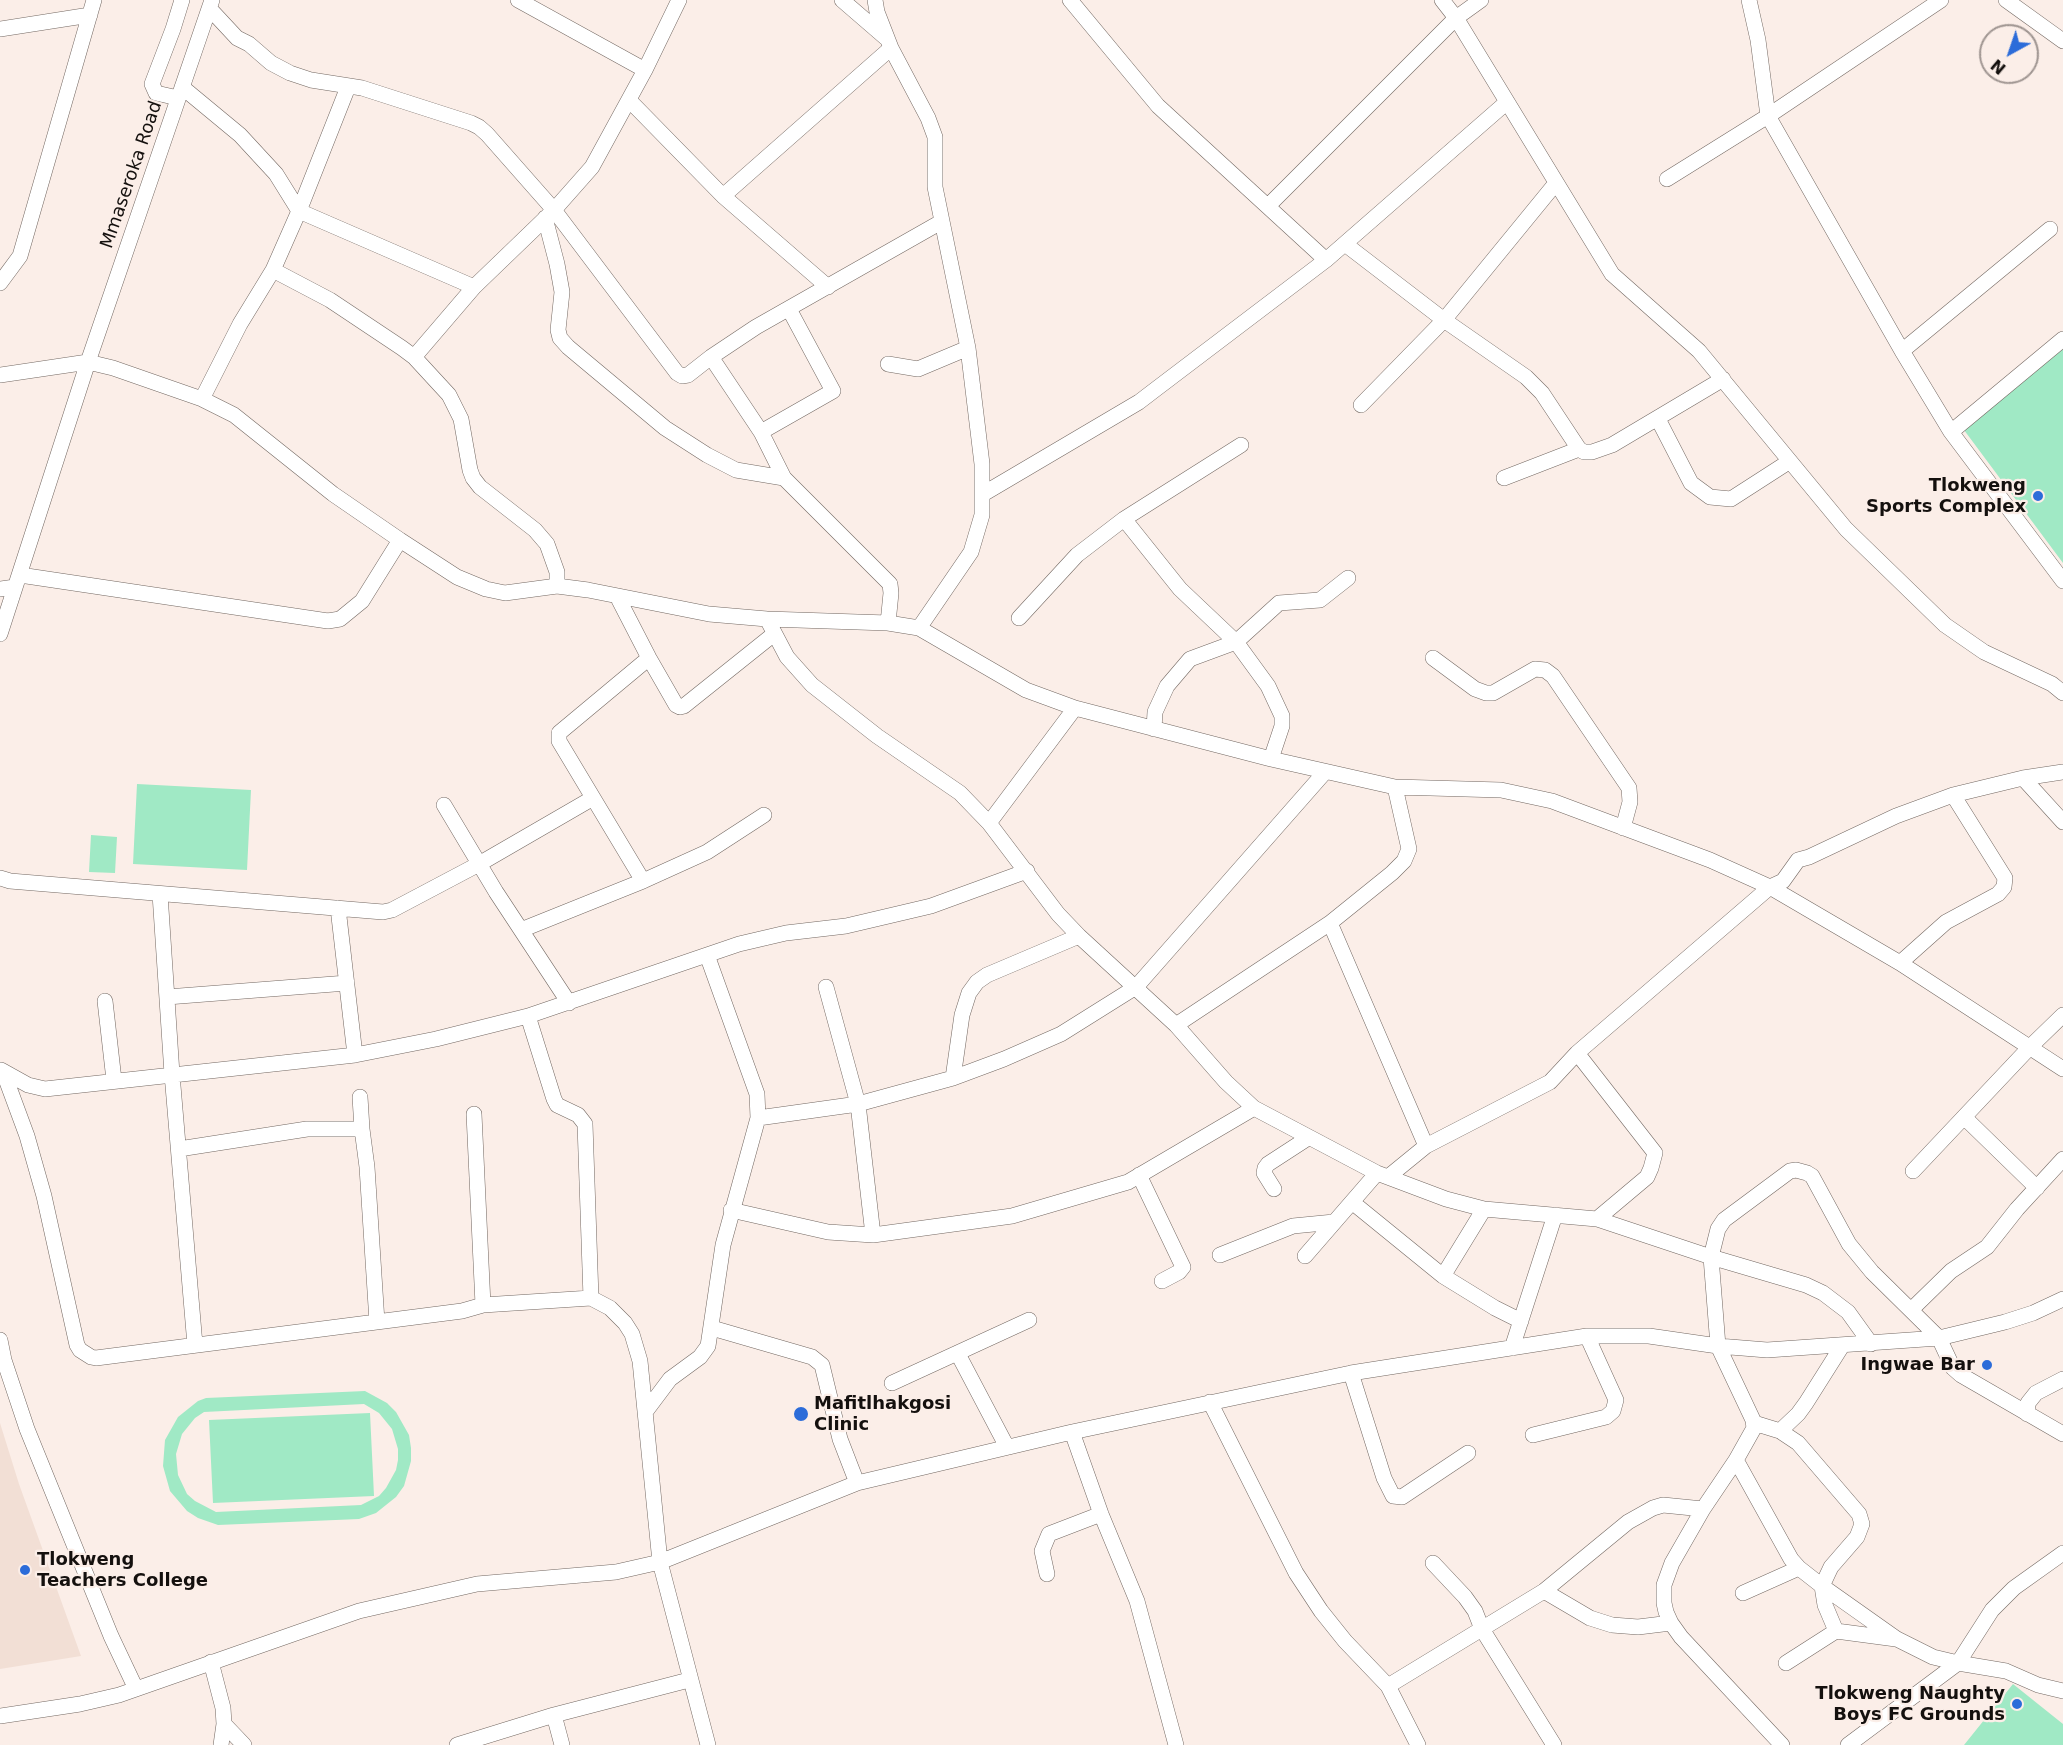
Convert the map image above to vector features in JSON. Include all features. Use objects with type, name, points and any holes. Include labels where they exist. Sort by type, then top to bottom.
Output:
[{"type":"street","points":[[182,0],[152,84],[156,93],[180,93],[240,135],[276,174],[299,211],[474,287]]},
{"type":"street","points":[[518,0],[645,70]]},
{"type":"street","points":[[414,357],[474,287],[550,214],[592,167],[645,70],[678,0]]},
{"type":"street","points":[[842,0],[890,44]]},
{"type":"street","points":[[875,0],[877,12],[890,44],[928,118],[934,136],[934,187],[968,348],[982,464],[982,515],[971,552],[919,628]]},
{"type":"street","points":[[1070,0],[1158,106],[1326,260]]},
{"type":"street","points":[[1442,0],[1456,18],[1612,274],[1694,345],[1846,529],[1946,626],[1984,652],[2052,684],[2063,693]]},
{"type":"street","points":[[1268,206],[1456,18],[1481,0]]},
{"type":"street","points":[[1749,0],[1758,40],[1768,116],[1902,351],[1951,432],[2063,581]]},
{"type":"street","points":[[1667,179],[1768,116],[1941,0]]},
{"type":"street","points":[[2006,0],[2063,41]]},
{"type":"street","points":[[211,4],[237,38],[249,44],[279,68],[311,80],[362,88],[479,127],[487,134],[677,373],[682,376],[688,375],[756,327],[941,222]]},
{"type":"street","name":"Mmaseroka Road","points":[[0,634],[12,584],[211,4]]},
{"type":"street","points":[[0,29],[92,7],[20,256],[0,283]]},
{"type":"street","points":[[723,196],[890,44]]},
{"type":"street","points":[[202,399],[240,324],[273,270],[348,87]]},
{"type":"street","points":[[629,100],[723,196],[828,287]]},
{"type":"street","points":[[983,494],[1139,402],[1326,260],[1507,102]]},
{"type":"street","points":[[1360,405],[1444,320],[1556,183]]},
{"type":"street","points":[[550,214],[562,292],[558,330],[568,347],[665,428],[707,455],[736,470],[784,478]]},
{"type":"street","points":[[1902,351],[2050,229]]},
{"type":"street","points":[[1345,244],[1444,320],[1526,377],[1542,393],[1579,449],[1584,452],[1592,452],[1612,445],[1723,380]]},
{"type":"street","points":[[273,270],[330,300],[414,357],[449,395],[461,419],[473,478],[480,487],[535,530],[547,544],[557,572],[557,586]]},
{"type":"street","points":[[761,432],[833,391],[789,309]]},
{"type":"street","points":[[1951,432],[2063,339]]},
{"type":"street","points":[[888,364],[918,369],[968,348]]},
{"type":"street","points":[[711,357],[761,432],[784,478],[890,584],[888,623]]},
{"type":"street","points":[[0,375],[88,362],[113,368],[202,399],[234,415],[333,494],[400,540],[457,577],[486,589],[505,593],[557,586],[709,614],[767,619],[888,623],[919,628],[1026,690],[1075,708],[1271,759],[1395,787],[1501,790],[1625,820],[1770,887],[1900,963],[2063,1069]]},
{"type":"street","points":[[1658,419],[1692,483],[1710,497],[1731,499],[1790,461]]},
{"type":"street","points":[[1018,618],[1077,555],[1124,519],[1241,445]]},
{"type":"street","points":[[1504,478],[1579,449]]},
{"type":"street","points":[[1124,519],[1180,589],[1236,642],[1268,686],[1282,716],[1282,726],[1271,759]]},
{"type":"street","points":[[12,584],[328,621],[340,619],[362,601],[400,540]]},
{"type":"street","points":[[1154,729],[1155,712],[1167,686],[1190,659],[1236,642],[1279,603],[1320,600],[1348,578]]},
{"type":"street","points":[[618,596],[676,705],[682,707],[774,634]]},
{"type":"street","points":[[767,619],[787,657],[812,685],[876,736],[960,793],[989,823],[1058,914],[1176,1025],[1226,1082],[1254,1108],[1383,1175],[1446,1199],[1484,1209],[1597,1218],[1711,1257],[1806,1285],[1823,1293],[1848,1312],[1871,1344]]},
{"type":"street","points":[[643,881],[558,741],[559,733],[649,658]]},
{"type":"street","points":[[1433,658],[1475,689],[1486,693],[1492,693],[1535,669],[1545,670],[1554,676],[1629,788],[1630,802],[1625,820]]},
{"type":"street","points":[[989,823],[1075,708]]},
{"type":"street","points":[[758,1118],[858,1104],[953,1078],[1004,1059],[1060,1034],[1136,987],[1325,772]]},
{"type":"street","points":[[1305,1256],[1352,1202],[1383,1175],[1426,1146],[1550,1082],[1576,1053],[1770,887],[1783,880],[1798,860],[1896,816],[1953,795],[2023,778],[2063,772]]},
{"type":"street","points":[[2023,778],[2063,822]]},
{"type":"street","points":[[1176,1025],[1330,923],[1392,873],[1408,856],[1408,843],[1395,787]]},
{"type":"street","points":[[1900,963],[1946,922],[1998,894],[2004,887],[2005,878],[1953,795]]},
{"type":"street","points":[[0,878],[10,881],[383,912],[392,910],[479,864],[593,798]]},
{"type":"street","points":[[444,805],[479,864],[569,1003]]},
{"type":"street","points":[[521,930],[643,881],[707,852],[764,815]]},
{"type":"street","points":[[2,1070],[28,1084],[45,1089],[356,1055],[436,1039],[528,1016],[739,944],[786,933],[846,926],[931,906],[1027,871]]},
{"type":"street","points":[[160,894],[172,1074],[195,1345]]},
{"type":"street","points":[[338,908],[356,1055]]},
{"type":"street","points":[[1330,923],[1426,1146]]},
{"type":"street","points":[[953,1078],[962,1015],[969,993],[977,982],[987,975],[1079,936]]},
{"type":"street","points":[[646,1411],[670,1379],[700,1357],[708,1346],[723,1245],[758,1118],[757,1094],[707,955]]},
{"type":"street","points":[[167,997],[347,983]]},
{"type":"street","points":[[826,987],[858,1104],[873,1235]]},
{"type":"street","points":[[105,1001],[114,1080]]},
{"type":"street","points":[[1913,1171],[2063,1015]]},
{"type":"street","points":[[528,1016],[554,1099],[558,1105],[578,1115],[585,1124],[591,1298]]},
{"type":"street","points":[[1576,1053],[1655,1153],[1647,1177],[1597,1218]]},
{"type":"street","points":[[2,1070],[27,1136],[44,1196],[77,1345],[85,1354],[96,1358],[462,1311],[483,1305],[591,1298],[610,1308],[632,1334],[640,1361],[660,1562],[708,1745]]},
{"type":"street","points":[[360,1097],[377,1322]]},
{"type":"street","points":[[731,1210],[828,1232],[873,1235],[1012,1216],[1128,1182],[1254,1108]]},
{"type":"street","points":[[474,1114],[483,1305]]},
{"type":"street","points":[[1964,1117],[2037,1188]]},
{"type":"street","points":[[179,1149],[308,1129],[362,1129]]},
{"type":"street","points":[[1274,1189],[1264,1173],[1265,1168],[1308,1138]]},
{"type":"street","points":[[1911,1310],[1951,1271],[1987,1247],[2063,1159]]},
{"type":"street","points":[[1782,1745],[1681,1637],[1666,1612],[1664,1585],[1672,1563],[1703,1509],[1752,1436],[1754,1423],[1718,1346],[1711,1257],[1718,1229],[1728,1216],[1790,1171],[1802,1171],[1812,1176],[1849,1244],[1872,1272],[1939,1338],[1953,1368],[2029,1405],[2063,1434]]},
{"type":"street","points":[[1139,1175],[1183,1267],[1179,1272],[1162,1281]]},
{"type":"street","points":[[1352,1202],[1443,1276],[1521,1321]]},
{"type":"street","points":[[1443,1276],[1484,1209]]},
{"type":"street","points":[[1512,1348],[1555,1215]]},
{"type":"street","points":[[1220,1255],[1293,1226],[1334,1222]]},
{"type":"street","points":[[0,1716],[80,1704],[136,1689],[359,1611],[477,1584],[616,1572],[660,1562],[857,1483],[1072,1432],[1351,1373],[1587,1336],[1649,1336],[1718,1346],[1767,1350],[1939,1338],[2005,1322],[2033,1313],[2063,1299]]},
{"type":"street","points":[[892,1383],[1029,1320]]},
{"type":"street","points":[[712,1328],[812,1357],[822,1365],[840,1439],[857,1483]]},
{"type":"street","points":[[1533,1435],[1606,1417],[1613,1411],[1616,1400],[1587,1336]]},
{"type":"street","points":[[0,1340],[4,1360],[27,1429],[111,1636],[136,1689]]},
{"type":"street","points":[[1780,1431],[1798,1414],[1842,1346]]},
{"type":"street","points":[[958,1354],[1007,1447]]},
{"type":"street","points":[[1351,1373],[1384,1478],[1393,1496],[1402,1497],[1468,1453]]},
{"type":"street","points":[[2029,1405],[2043,1388],[2063,1379]]},
{"type":"street","points":[[1210,1402],[1296,1574],[1345,1641],[1388,1686],[1418,1745]]},
{"type":"street","points":[[1754,1423],[1780,1431],[1798,1443],[1859,1514],[1862,1524],[1857,1537],[1831,1567],[1822,1586],[1825,1605],[1836,1631]]},
{"type":"street","points":[[1072,1432],[1101,1514],[1137,1601],[1176,1745]]},
{"type":"street","points":[[1736,1460],[1791,1559],[1822,1586],[1867,1618],[1897,1639],[1933,1657],[2007,1671],[2038,1685],[2063,1691]]},
{"type":"street","points":[[1388,1686],[1544,1591],[1628,1522],[1662,1505],[1703,1509]]},
{"type":"street","points":[[1047,1574],[1042,1551],[1049,1534],[1101,1514]]},
{"type":"street","points":[[1848,1745],[1958,1663],[1992,1610],[2014,1588],[2063,1553]]},
{"type":"street","points":[[1432,1563],[1465,1597],[1475,1611],[1482,1629],[1554,1745]]},
{"type":"street","points":[[1743,1593],[1799,1568]]},
{"type":"street","points":[[1544,1591],[1590,1618],[1612,1625],[1638,1627],[1671,1623]]},
{"type":"street","points":[[1863,1635],[1867,1618]]},
{"type":"street","points":[[1786,1663],[1836,1631],[1897,1639]]},
{"type":"street","points":[[211,1662],[223,1708],[224,1724],[221,1745]]},
{"type":"street","points":[[457,1745],[554,1715],[690,1680]]},
{"type":"street","points":[[554,1715],[562,1745]]},
{"type":"street","points":[[224,1724],[244,1745]]},
{"type":"shaded area","name":"Tlokweng Teachers College","points":[[0,1423],[19,1484],[81,1656],[0,1669]]},
{"type":"green space","name":"Tlokweng Sports Complex","points":[[2063,349],[2063,563],[1964,430]]},
{"type":"green space","points":[[137,784],[251,790],[247,870],[133,864]]},
{"type":"green space","points":[[91,835],[117,837],[115,873],[89,872]]},
{"type":"green space","points":[[365,1391],[387,1403],[396,1412],[409,1435],[411,1461],[404,1486],[396,1497],[376,1513],[359,1519],[218,1525],[198,1518],[187,1511],[170,1491],[163,1466],[165,1440],[178,1417],[198,1401],[206,1398]],"holes":[[[364,1404],[379,1413],[392,1429],[398,1449],[398,1460],[396,1470],[386,1488],[379,1496],[361,1505],[216,1512],[187,1494],[178,1475],[176,1454],[182,1434],[195,1418],[204,1412]]]},
{"type":"green space","points":[[370,1413],[374,1496],[213,1503],[209,1420]]},
{"type":"green space","name":"Tlokweng Naughty Boys FC Grounds","points":[[2013,1684],[2063,1724],[2063,1745],[1964,1745]]},
{"type":"place","name":"Tlokweng Sports Complex","points":[[2038,496]]},
{"type":"place","name":"Ingwae Bar","points":[[1987,1365]]},
{"type":"place","name":"Mafitlhakgosi Clinic","points":[[801,1414]]},
{"type":"place","name":"Tlokweng Teachers College","points":[[25,1570]]},
{"type":"place","name":"Tlokweng Naughty Boys FC Grounds","points":[[2017,1704]]}]
